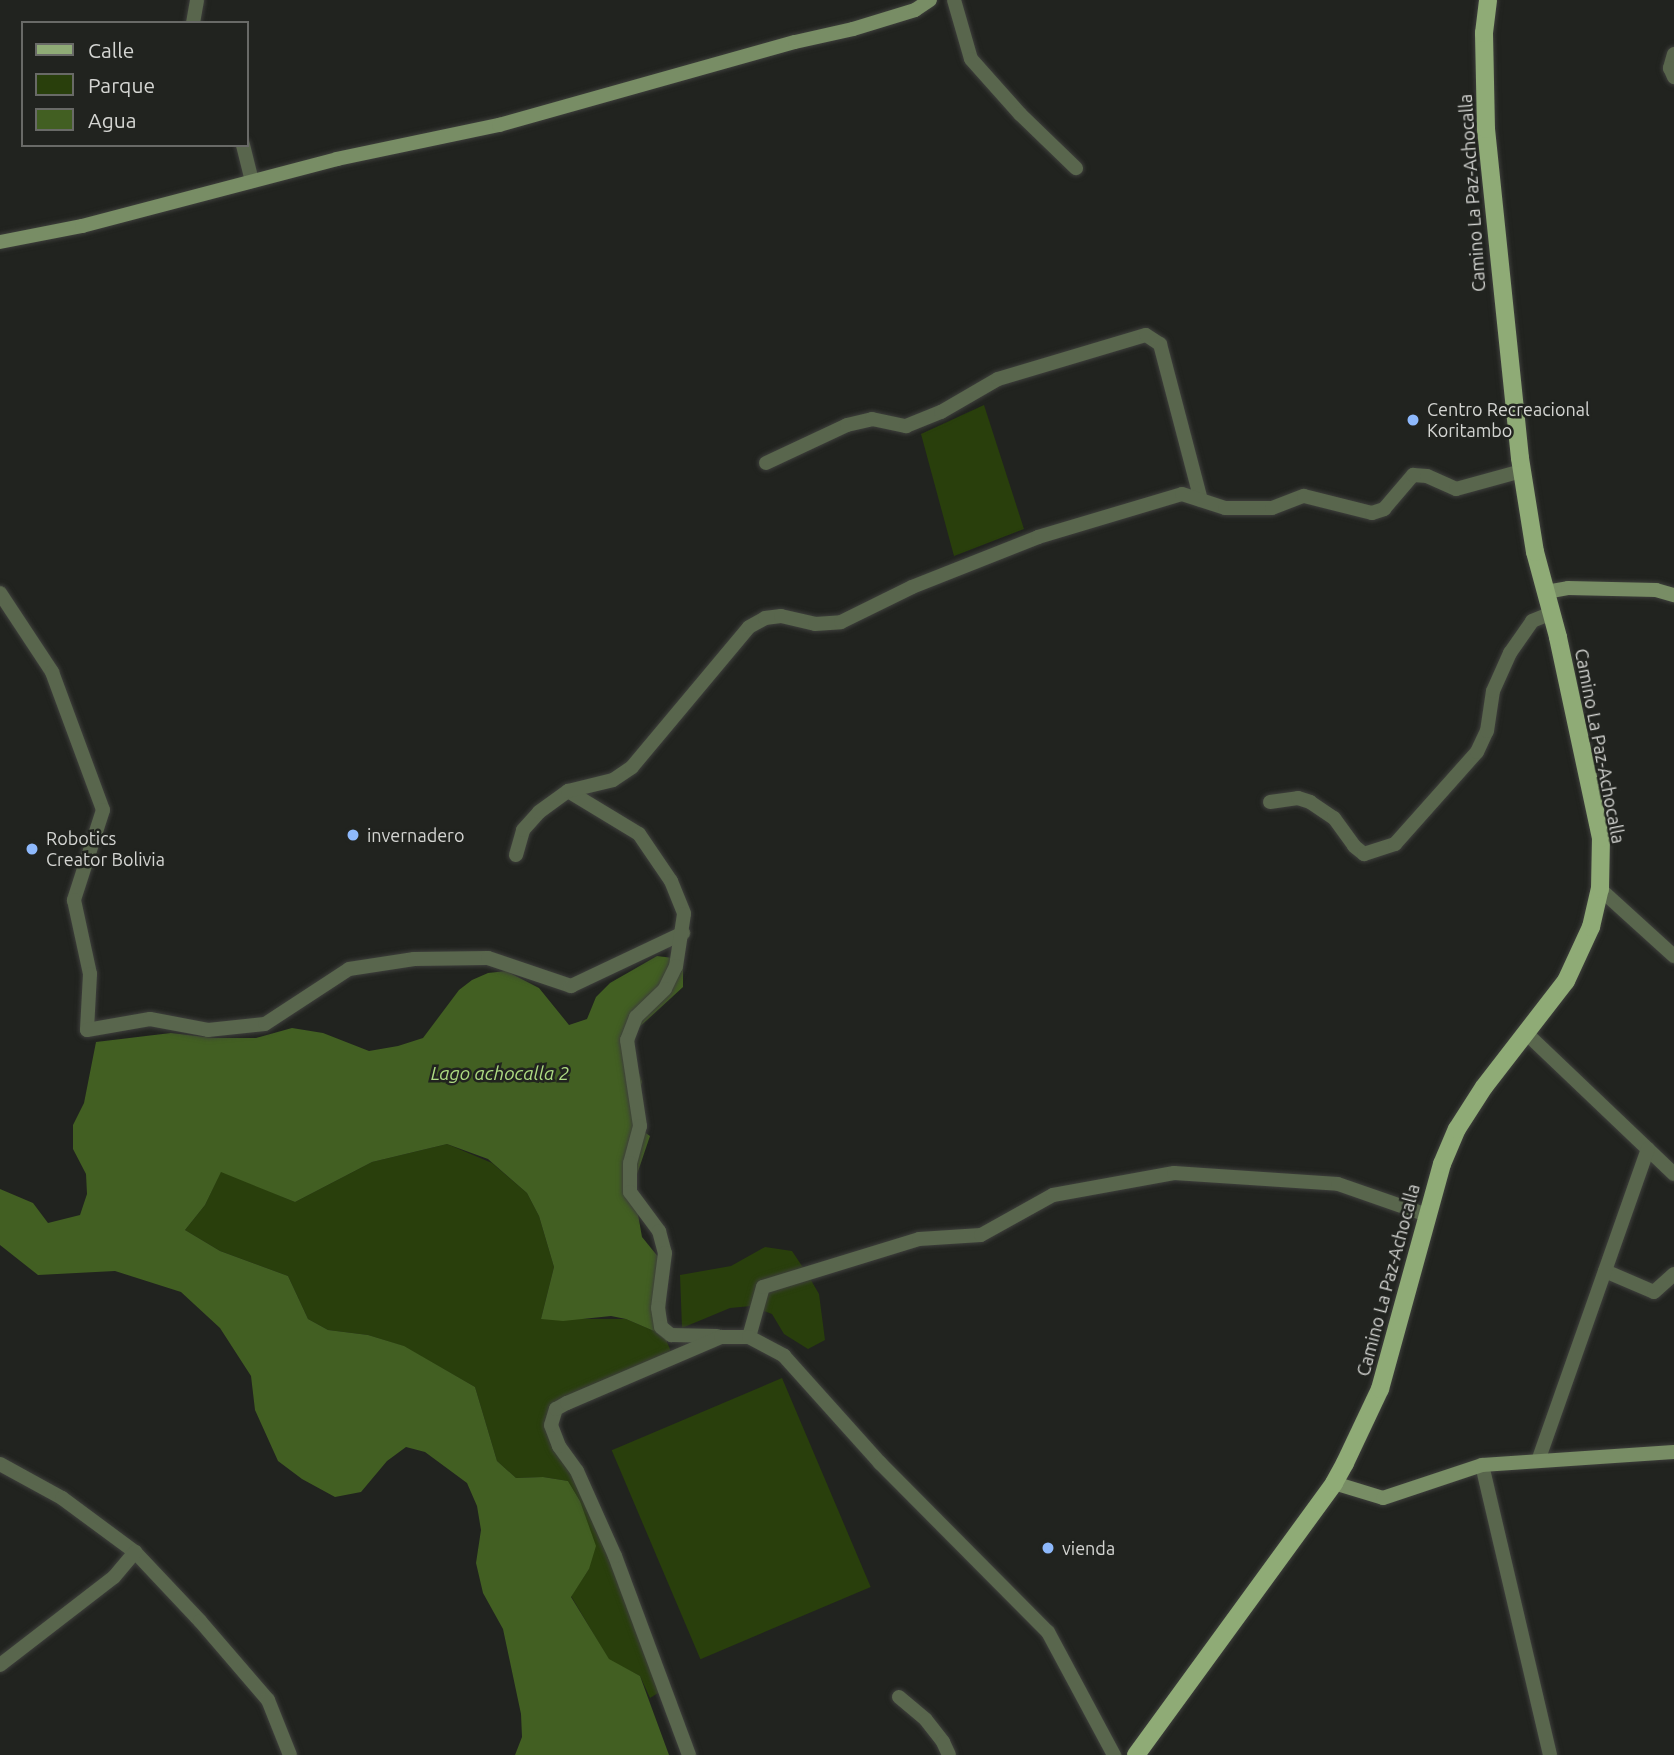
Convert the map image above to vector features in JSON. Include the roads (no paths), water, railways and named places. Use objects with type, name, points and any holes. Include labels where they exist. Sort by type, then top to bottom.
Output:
[{"type":"main road","points":[[0,243],[82,226],[337,159],[499,125],[795,42],[853,29],[915,10],[930,0]]},
{"type":"main road","name":"Camino La Paz-Achocalla","points":[[1136,1755],[1334,1483],[1380,1389],[1442,1164],[1457,1129],[1485,1087],[1566,981],[1591,927],[1600,889],[1601,838],[1552,613],[1535,552],[1522,471],[1494,236],[1486,129],[1485,33],[1488,0]]},
{"type":"main road","points":[[1546,592],[1569,588],[1631,590],[1674,595]]},
{"type":"main road","points":[[1334,1483],[1383,1499],[1482,1465],[1674,1452]]},
{"type":"street","points":[[193,21],[197,0]]},
{"type":"street","points":[[954,0],[971,59],[1020,114],[1076,167]]},
{"type":"street","points":[[1674,54],[1670,68],[1674,77]]},
{"type":"street","points":[[244,147],[252,181]]},
{"type":"street","points":[[765,464],[847,425],[872,419],[906,426],[941,412],[998,379],[1146,335],[1160,344],[1201,500]]},
{"type":"street","points":[[516,855],[523,830],[539,812],[568,791],[613,780],[632,766],[749,627],[765,618],[781,616],[816,624],[841,622],[912,587],[1038,537],[1182,494],[1225,508],[1272,508],[1304,496],[1372,513],[1384,509],[1413,475],[1427,476],[1456,489],[1522,471]]},
{"type":"street","points":[[0,593],[52,673],[103,810],[74,900],[90,974],[87,1030],[150,1018],[208,1030],[265,1024],[349,969],[414,959],[488,958],[571,986],[682,933]]},
{"type":"street","points":[[1270,802],[1298,798],[1310,802],[1334,818],[1354,846],[1364,854],[1395,844],[1477,752],[1487,731],[1493,691],[1510,653],[1532,621],[1552,613]]},
{"type":"street","points":[[568,791],[639,834],[671,881],[684,914],[676,966],[665,989],[636,1017],[627,1040],[639,1126],[630,1163],[630,1192],[659,1231],[665,1253],[658,1308],[662,1326],[671,1335],[749,1337],[784,1356],[880,1462],[1048,1632],[1114,1755]]},
{"type":"street","points":[[1600,889],[1674,956]]},
{"type":"street","points":[[1527,1034],[1674,1174]]},
{"type":"street","points":[[1538,1461],[1648,1149]]},
{"type":"street","points":[[749,1337],[763,1287],[919,1239],[981,1236],[1053,1195],[1174,1173],[1338,1184],[1427,1215]]},
{"type":"street","points":[[1605,1271],[1654,1292],[1674,1274]]},
{"type":"street","points":[[689,1755],[615,1556],[577,1471],[559,1446],[551,1426],[556,1409],[567,1403],[721,1337]]},
{"type":"street","points":[[0,1464],[62,1498],[135,1552],[201,1621],[268,1700],[290,1755]]},
{"type":"street","points":[[1482,1465],[1550,1755]]},
{"type":"street","points":[[0,1665],[114,1577],[135,1552]]},
{"type":"street","points":[[899,1697],[926,1720],[943,1742],[949,1755]]},
{"type":"water","name":"Lago achocalla 2","points":[[657,956],[673,958],[683,968],[683,987],[635,1031],[634,1057],[642,1082],[633,1124],[650,1136],[633,1186],[642,1237],[664,1264],[667,1342],[654,1331],[626,1319],[611,1316],[563,1321],[541,1319],[554,1267],[539,1216],[527,1193],[488,1159],[447,1144],[372,1162],[295,1202],[221,1172],[205,1205],[185,1230],[220,1251],[288,1276],[308,1319],[328,1330],[368,1335],[404,1346],[475,1387],[497,1461],[516,1478],[543,1477],[568,1481],[580,1501],[596,1546],[589,1569],[571,1597],[609,1659],[640,1676],[669,1755],[515,1755],[522,1737],[521,1714],[503,1629],[483,1593],[476,1563],[481,1530],[477,1506],[467,1483],[425,1452],[406,1447],[387,1461],[361,1492],[335,1497],[302,1479],[278,1461],[255,1410],[251,1376],[220,1328],[181,1292],[115,1271],[38,1275],[0,1245],[0,1189],[33,1203],[48,1223],[80,1215],[87,1194],[86,1174],[73,1149],[73,1125],[84,1103],[96,1042],[171,1033],[214,1038],[256,1038],[292,1028],[323,1033],[369,1051],[398,1046],[423,1038],[459,990],[472,980],[488,973],[506,971],[539,988],[569,1025],[587,1019],[596,997],[610,983]]},
{"type":"place","name":"Centro Recreacional Koritambo","points":[[1413,420]]},
{"type":"place","name":"invernadero","points":[[353,835]]},
{"type":"place","name":"Robotics Creator Bolivia","points":[[32,849]]},
{"type":"place","name":"vienda","points":[[1048,1548]]}]
